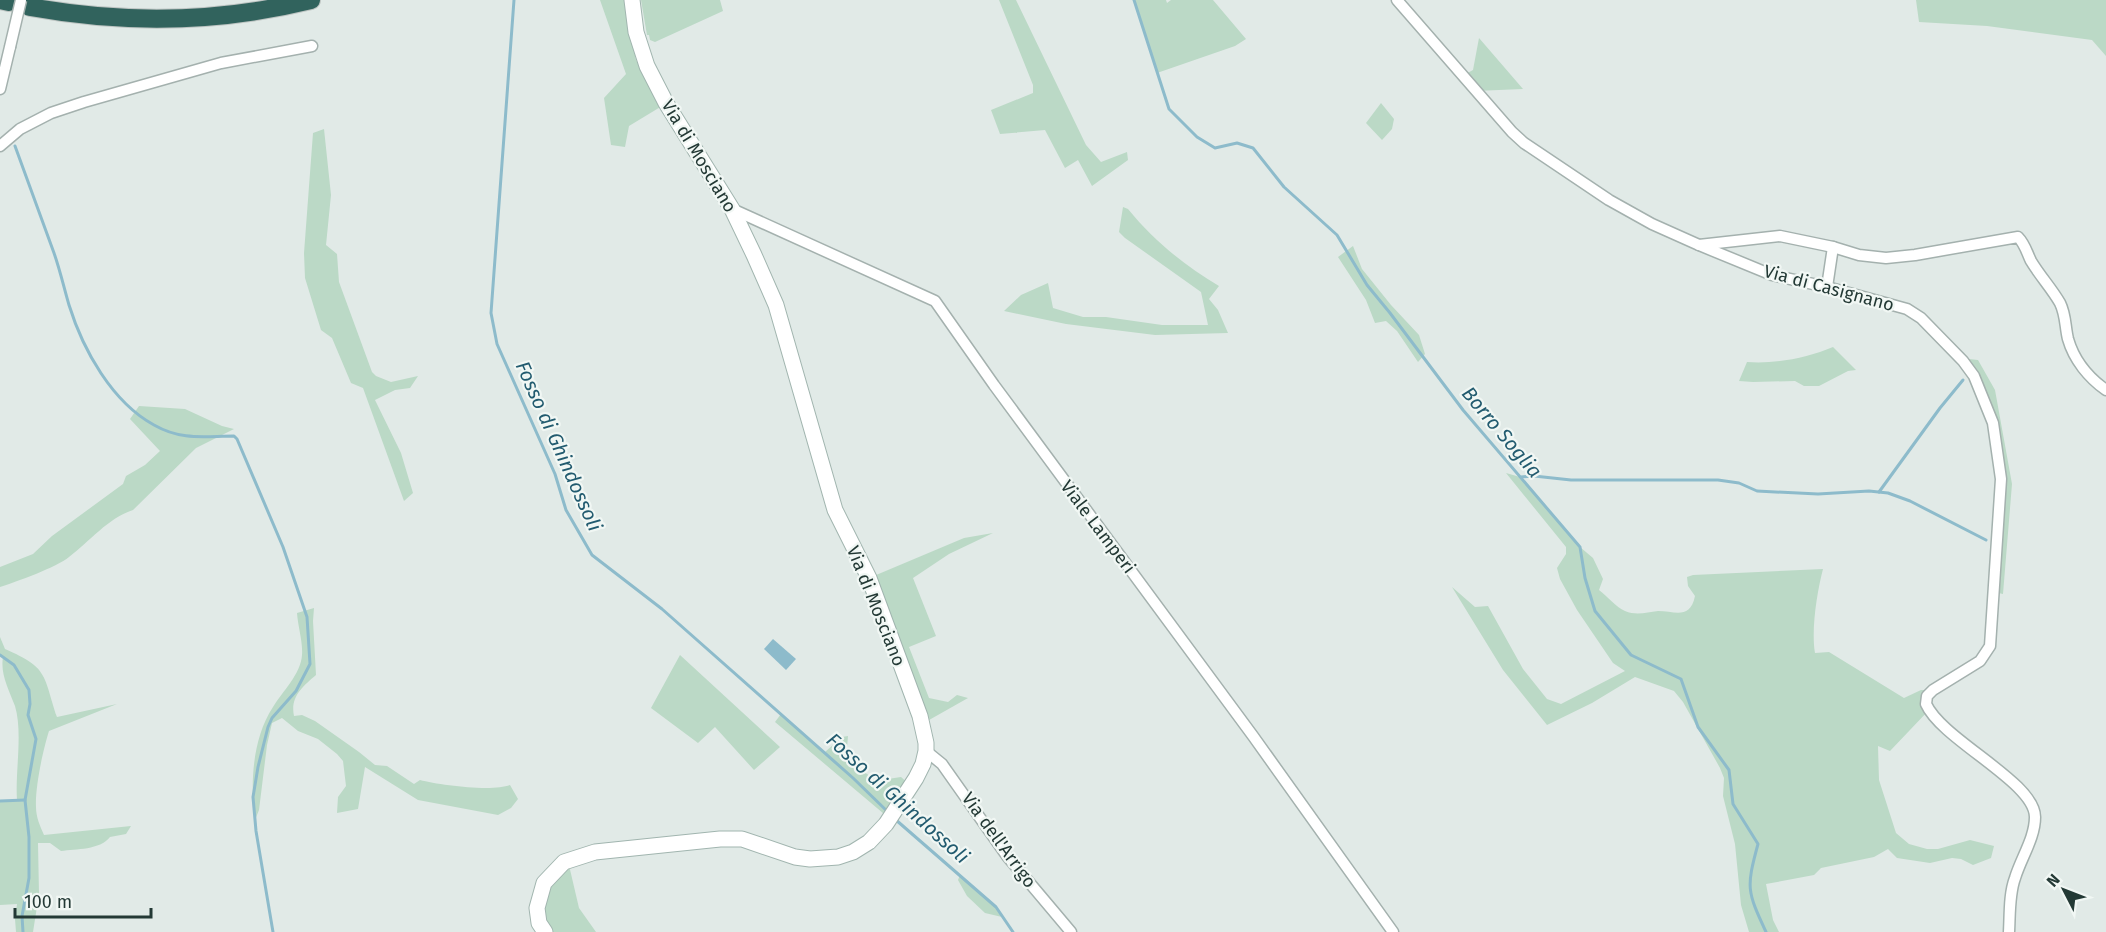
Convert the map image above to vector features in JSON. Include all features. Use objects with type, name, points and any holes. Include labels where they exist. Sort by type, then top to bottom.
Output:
[{"type":"highway","points":[[15,2],[85,15],[166,19],[248,13],[311,0]]},
{"type":"main road","name":"Via di Mosciano","points":[[545,932],[539,923],[537,908],[544,884],[564,862],[578,856],[595,852],[720,839],[742,839],[795,857],[824,859],[853,852],[869,842],[893,814],[916,778],[926,751],[920,716],[869,578],[835,510],[776,305],[732,209],[666,103],[646,66],[636,32],[632,0]]},
{"type":"street","name":"Via di Casignano","points":[[1397,0],[1479,96],[1524,143],[1609,200],[1653,224],[1772,275],[1907,309],[1921,318],[1963,361],[1974,376],[1992,423],[2001,479],[1990,646],[1980,661],[1933,690],[1927,696],[1926,704],[1937,721],[2022,791],[2034,807],[2032,832],[2014,880],[2009,932]]},
{"type":"street","points":[[0,89],[10,47],[15,2]]},
{"type":"street","points":[[0,146],[20,129],[51,113],[84,102],[221,63],[312,46]]},
{"type":"street","name":"Viale Lamperi","points":[[732,209],[934,301],[1393,932]]},
{"type":"street","points":[[1699,245],[1780,236],[1859,255],[1886,258],[2018,237],[2031,261],[2060,302],[2064,312],[2068,340],[2085,372],[2106,390]]},
{"type":"street","points":[[1827,287],[1833,247]]},
{"type":"street","name":"Via dell'Arrigo","points":[[926,751],[942,764],[1007,856],[1071,932]]},
{"type":"green space","points":[[600,0],[624,0],[636,60],[662,106],[629,126],[625,147],[611,145],[604,98],[626,74]]},
{"type":"green space","points":[[641,0],[720,0],[723,11],[655,42],[647,35]]},
{"type":"green space","points":[[999,0],[1016,0],[1086,145],[1101,162],[1127,152],[1128,160],[1092,186],[1078,160],[1065,168],[1045,130],[1000,134],[991,110],[1033,93],[1033,85]]},
{"type":"green space","points":[[1134,0],[1166,0],[1167,3],[1171,0],[1213,0],[1246,39],[1235,46],[1157,73]]},
{"type":"green space","points":[[1916,0],[2106,0],[2106,56],[2092,40],[1987,26],[1919,22]]},
{"type":"green space","points":[[1479,38],[1523,89],[1475,91],[1462,76],[1473,70]]},
{"type":"green space","points":[[1381,103],[1394,119],[1392,129],[1382,140],[1366,123]]},
{"type":"green space","points":[[324,129],[331,195],[326,245],[337,254],[339,282],[372,372],[391,382],[418,376],[410,388],[395,390],[375,400],[401,453],[413,493],[404,501],[363,388],[351,383],[332,338],[321,330],[305,278],[304,253],[313,133]]},
{"type":"green space","points":[[1123,207],[1128,209],[1170,252],[1219,286],[1209,299],[1218,310],[1228,333],[1155,335],[1066,324],[1004,311],[1021,295],[1048,283],[1053,308],[1083,317],[1106,317],[1162,325],[1208,325],[1201,292],[1119,232]]},
{"type":"green space","points":[[1353,246],[1362,269],[1419,335],[1425,354],[1418,362],[1397,331],[1386,321],[1375,323],[1366,300],[1338,257]]},
{"type":"green space","points":[[1833,347],[1856,370],[1848,371],[1819,386],[1804,386],[1795,381],[1739,381],[1747,362],[1791,359]]},
{"type":"green space","points":[[1960,358],[1978,360],[1995,390],[2012,484],[2003,594],[1994,592],[2001,479],[1993,423]]},
{"type":"green space","points":[[139,406],[185,409],[234,429],[196,448],[133,510],[107,524],[63,561],[0,587],[0,567],[33,554],[52,536],[123,484],[126,476],[145,465],[160,451],[130,419]]},
{"type":"green space","points":[[1506,473],[1520,477],[1580,547],[1593,558],[1603,579],[1599,590],[1625,611],[1676,613],[1686,611],[1693,604],[1695,596],[1688,586],[1687,577],[1693,575],[1823,569],[1815,611],[1815,653],[1829,652],[1904,698],[1921,690],[1933,690],[1929,710],[1890,751],[1878,746],[1879,780],[1896,833],[1909,844],[1927,849],[1938,849],[1970,840],[1994,846],[1991,858],[1973,865],[1961,859],[1952,858],[1930,863],[1897,858],[1888,849],[1874,857],[1821,868],[1814,875],[1766,884],[1773,920],[1779,932],[1749,932],[1741,905],[1735,844],[1723,796],[1724,778],[1683,702],[1674,691],[1635,677],[1592,703],[1547,725],[1503,670],[1452,587],[1475,607],[1488,606],[1523,669],[1547,699],[1561,704],[1625,671],[1613,663],[1577,610],[1560,579],[1557,568],[1566,554],[1566,547]]},
{"type":"green space","points":[[993,533],[949,554],[913,578],[936,636],[909,647],[929,698],[948,702],[957,695],[968,698],[922,724],[869,578],[964,538]]},
{"type":"green space","points":[[314,608],[316,675],[302,688],[296,698],[294,716],[302,715],[315,721],[375,765],[387,766],[414,784],[420,780],[479,788],[510,785],[518,799],[511,808],[498,815],[418,800],[365,767],[358,809],[337,813],[338,797],[346,786],[343,761],[318,739],[298,731],[282,718],[272,723],[259,810],[255,820],[254,762],[261,733],[273,707],[295,676],[301,662],[302,645],[297,613]]},
{"type":"green space","points":[[0,637],[5,649],[30,662],[42,674],[57,717],[117,704],[49,731],[36,799],[37,814],[44,835],[131,826],[126,834],[110,837],[100,844],[87,848],[61,851],[50,843],[38,843],[39,894],[33,932],[16,932],[17,904],[0,905],[0,801],[17,800],[19,740],[15,706],[3,670],[3,657],[0,654]]},
{"type":"green space","points":[[680,655],[780,747],[754,770],[715,727],[698,743],[651,708]]},
{"type":"green space","points":[[781,714],[825,752],[842,737],[848,736],[846,759],[849,762],[873,778],[881,780],[901,777],[911,786],[890,819],[775,722]]},
{"type":"green space","points":[[568,861],[579,908],[596,932],[545,932],[538,898]]},
{"type":"green space","points":[[960,875],[996,907],[1002,917],[985,913],[967,896],[958,880]]},
{"type":"water","points":[[773,639],[796,659],[786,670],[764,649]]},
{"type":"waterway","name":"Fosso di Ghindossoli","points":[[514,0],[491,313],[497,344],[555,474],[566,510],[592,555],[662,609],[853,778],[889,813]]},
{"type":"waterway","name":"Borro Soglia","points":[[1134,0],[1169,109],[1197,137],[1215,148],[1237,143],[1253,148],[1284,187],[1337,235],[1367,285],[1463,410],[1580,547],[1585,578],[1595,611],[1631,655],[1681,679],[1698,727],[1729,770],[1733,804],[1758,844],[1750,889],[1766,932]]},
{"type":"waterway","points":[[15,146],[54,253],[75,322],[91,357],[112,389],[125,403],[154,425],[184,436],[234,436],[237,439],[283,547],[307,617],[310,664],[296,691],[272,718],[268,727],[253,797],[256,831],[273,932]]},
{"type":"waterway","points":[[1879,492],[1963,380]]},
{"type":"waterway","points":[[1521,477],[1571,480],[1718,480],[1739,483],[1757,491],[1818,494],[1869,491],[1888,493],[1910,501],[1986,540]]},
{"type":"waterway","points":[[0,655],[14,665],[29,690],[28,715],[36,739],[25,800],[29,837],[29,878],[22,916],[23,932]]},
{"type":"waterway","points":[[0,801],[25,800]]},
{"type":"waterway","name":"Fosso di Ghindossoli","points":[[896,820],[996,907],[1013,932]]}]
